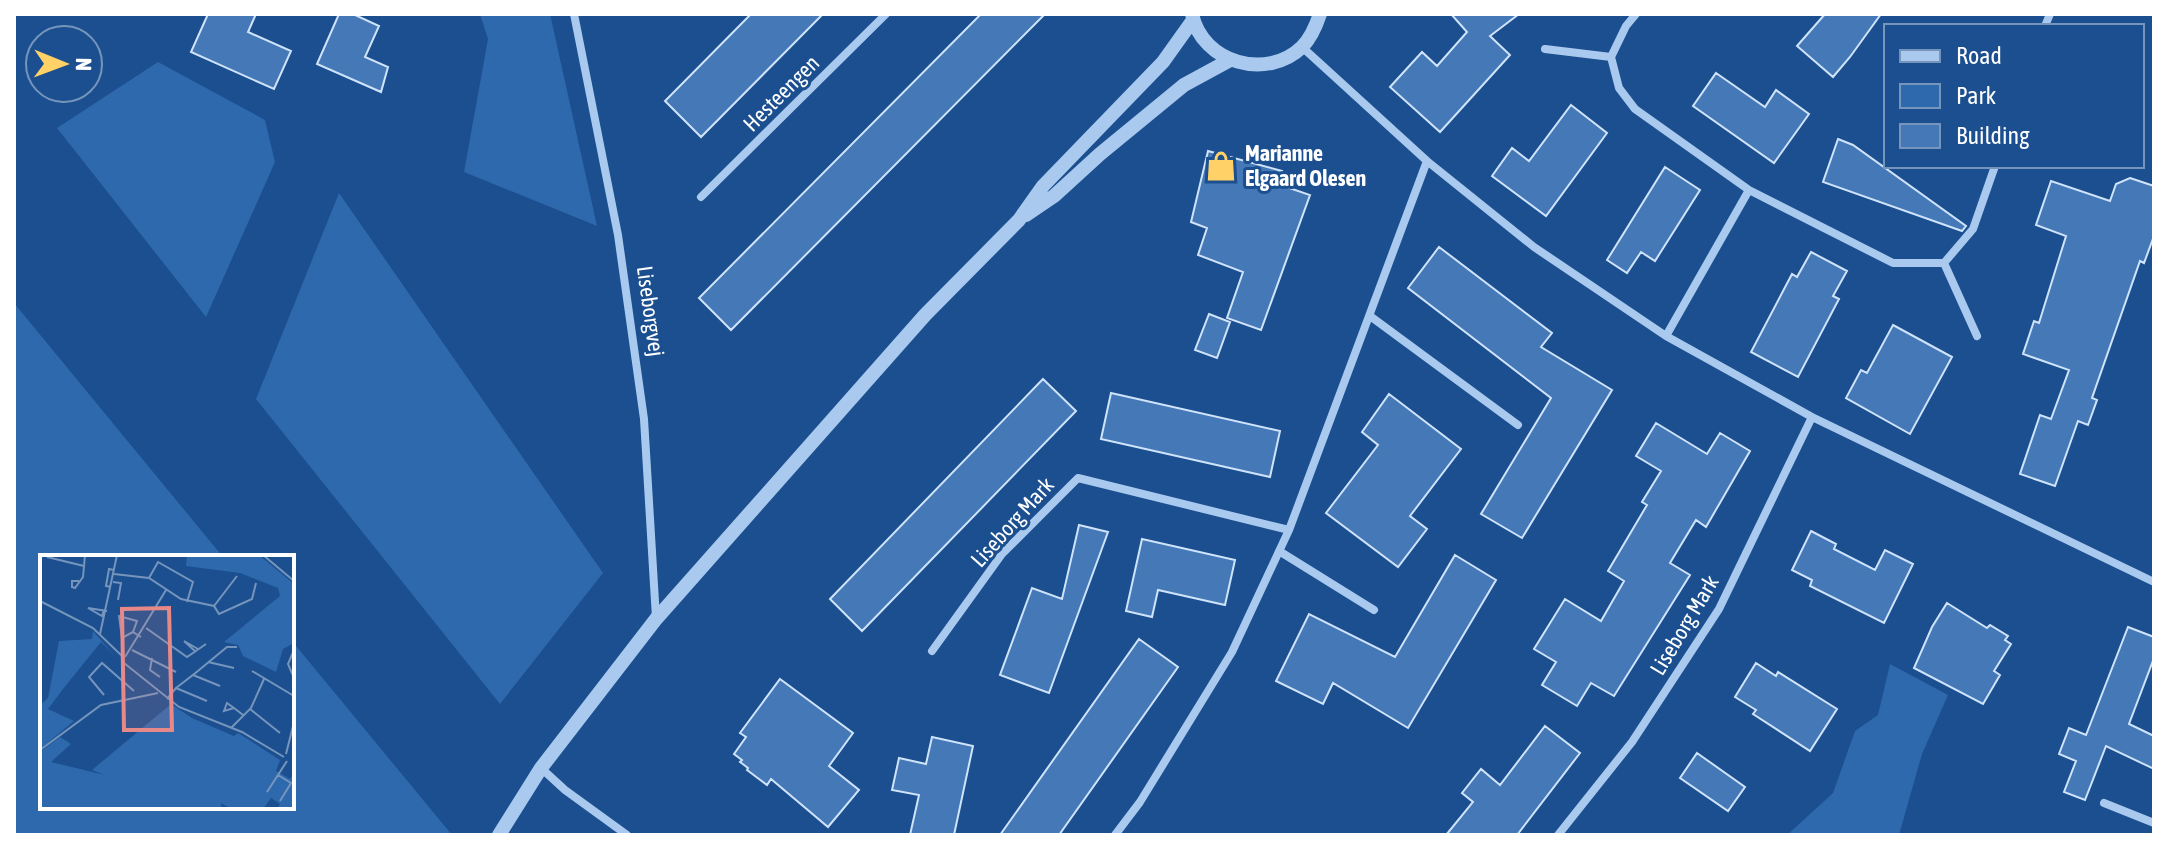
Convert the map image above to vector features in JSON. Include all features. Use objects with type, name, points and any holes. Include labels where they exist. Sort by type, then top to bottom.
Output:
[{"type":"street","name":"Liseborgvej","points":[[574,14],[618,235],[642,404],[656,619]]},
{"type":"street","name":"Hesteengen","points":[[701,197],[886,14]]},
{"type":"street","points":[[1193,17],[1201,37],[1214,50],[1230,60],[1248,65],[1268,64],[1286,58],[1302,47],[1315,29],[1320,14]]},
{"type":"street","points":[[1636,14],[1626,26],[1611,57],[1619,88],[1635,109],[1749,190],[1893,263],[1944,263],[1973,229],[1994,168]]},
{"type":"street","points":[[499,835],[541,768],[656,619],[925,315],[1019,220],[1043,186],[1163,62],[1193,17]]},
{"type":"street","points":[[1302,47],[1427,161],[1534,247],[1666,336],[1812,417],[2154,582]]},
{"type":"street","points":[[1545,49],[1611,57]]},
{"type":"street","points":[[1019,220],[1054,196],[1184,85],[1230,60]]},
{"type":"street","points":[[1115,835],[1140,802],[1232,652],[1289,530],[1427,161]]},
{"type":"street","points":[[1666,336],[1749,190]]},
{"type":"street","points":[[1944,263],[1977,336]]},
{"type":"street","points":[[1370,316],[1518,425]]},
{"type":"street","name":"Liseborg Mark","points":[[1558,835],[1632,742],[1719,609],[1812,417]]},
{"type":"street","name":"Liseborg Mark","points":[[932,651],[1002,554],[1078,478],[1289,530]]},
{"type":"street","points":[[1279,551],[1374,610]]},
{"type":"street","points":[[541,768],[565,790],[627,835]]},
{"type":"street","points":[[2104,803],[2154,823]]},
{"type":"green space","points":[[480,14],[550,14],[597,226],[464,172],[488,39]]},
{"type":"green space","points":[[158,62],[265,120],[275,162],[206,317],[57,128],[94,104],[104,104],[104,97]]},
{"type":"green space","points":[[339,193],[603,573],[500,704],[256,399]]},
{"type":"green space","points":[[14,303],[221,555],[40,555],[40,809],[294,809],[294,643],[452,835],[14,835]]},
{"type":"green space","points":[[1890,664],[1948,695],[1922,754],[1899,835],[1787,835],[1833,793],[1855,731],[1878,715]]},
{"type":"building","points":[[208,14],[256,14],[248,32],[291,51],[274,89],[191,52]]},
{"type":"building","points":[[339,14],[353,14],[379,26],[365,57],[388,67],[381,92],[317,64]]},
{"type":"building","points":[[751,14],[823,14],[701,137],[665,101]]},
{"type":"building","points":[[981,14],[1045,14],[731,330],[699,298]]},
{"type":"building","points":[[1451,14],[1519,14],[1490,36],[1510,55],[1440,132],[1390,87],[1422,52],[1437,66],[1467,32]]},
{"type":"building","points":[[1825,14],[1881,14],[1833,77],[1797,46]]},
{"type":"building","points":[[1716,73],[1765,107],[1776,90],[1809,114],[1774,163],[1693,106]]},
{"type":"building","points":[[1571,105],[1607,133],[1546,216],[1492,176],[1512,148],[1529,161]]},
{"type":"building","points":[[1838,139],[1853,145],[1966,226],[1962,231],[1823,182]]},
{"type":"building","points":[[1208,151],[1282,171],[1278,184],[1310,195],[1261,330],[1227,318],[1243,272],[1198,255],[1207,228],[1191,222]]},
{"type":"building","points":[[1665,167],[1700,190],[1655,261],[1641,252],[1627,273],[1607,260]]},
{"type":"building","points":[[2130,178],[2154,186],[2154,236],[2144,263],[2140,261],[2092,398],[2097,400],[2088,425],[2078,421],[2055,486],[2020,474],[2040,415],[2051,419],[2069,370],[2023,354],[2034,321],[2039,323],[2066,236],[2036,225],[2051,181],[2110,201],[2116,184]]},
{"type":"building","points":[[1439,247],[1552,333],[1541,347],[1612,390],[1522,538],[1481,514],[1551,398],[1408,288]]},
{"type":"building","points":[[1811,252],[1847,271],[1833,296],[1839,299],[1798,377],[1751,352],[1792,274],[1797,277]]},
{"type":"building","points":[[1209,314],[1230,322],[1217,358],[1195,350]]},
{"type":"building","points":[[1893,325],[1952,357],[1910,434],[1846,398],[1861,370],[1867,373]]},
{"type":"building","points":[[1043,379],[1076,411],[862,631],[830,599]]},
{"type":"building","points":[[1111,393],[1280,431],[1270,477],[1101,439]]},
{"type":"building","points":[[1389,394],[1461,449],[1410,516],[1427,529],[1398,567],[1326,513],[1378,445],[1362,432]]},
{"type":"building","points":[[1656,423],[1707,454],[1720,433],[1750,451],[1706,527],[1696,520],[1670,563],[1690,575],[1614,696],[1591,683],[1577,706],[1542,685],[1556,662],[1534,649],[1565,599],[1601,621],[1624,581],[1608,571],[1647,505],[1642,502],[1661,471],[1636,456]]},
{"type":"building","points":[[1079,525],[1108,532],[1049,693],[1000,675],[1032,588],[1062,599]]},
{"type":"building","points":[[1811,531],[1836,544],[1834,549],[1875,570],[1885,550],[1913,564],[1884,623],[1810,586],[1812,580],[1792,570]]},
{"type":"building","points":[[1142,539],[1235,560],[1225,605],[1158,590],[1152,617],[1126,611]]},
{"type":"building","points":[[1455,555],[1496,580],[1408,728],[1333,683],[1323,704],[1276,681],[1309,614],[1395,657]]},
{"type":"building","points":[[1947,603],[1987,628],[1990,625],[2008,636],[2005,640],[2011,644],[1994,671],[2000,675],[1983,704],[1914,668],[1932,627]]},
{"type":"building","points":[[2128,627],[2154,637],[2154,658],[2129,724],[2154,736],[2154,769],[2106,746],[2085,800],[2064,792],[2076,761],[2059,754],[2069,728],[2086,735]]},
{"type":"building","points":[[1139,639],[1178,667],[1059,835],[1000,835]]},
{"type":"building","points":[[1756,663],[1776,676],[1778,672],[1837,709],[1810,751],[1753,714],[1756,710],[1735,697]]},
{"type":"building","points":[[780,679],[853,733],[829,766],[859,790],[828,827],[771,779],[767,785],[747,770],[740,762],[742,760],[734,754],[746,737],[740,733]]},
{"type":"building","points":[[1545,726],[1580,753],[1517,835],[1446,835],[1473,802],[1462,793],[1481,769],[1500,785]]},
{"type":"building","points":[[932,737],[973,746],[954,835],[910,835],[919,795],[892,790],[899,758],[926,764]]},
{"type":"building","points":[[1697,753],[1745,787],[1728,811],[1680,778]]},
{"type":"place","name":"Marianne Elgaard Olesen","points":[[1221,166]]}]
